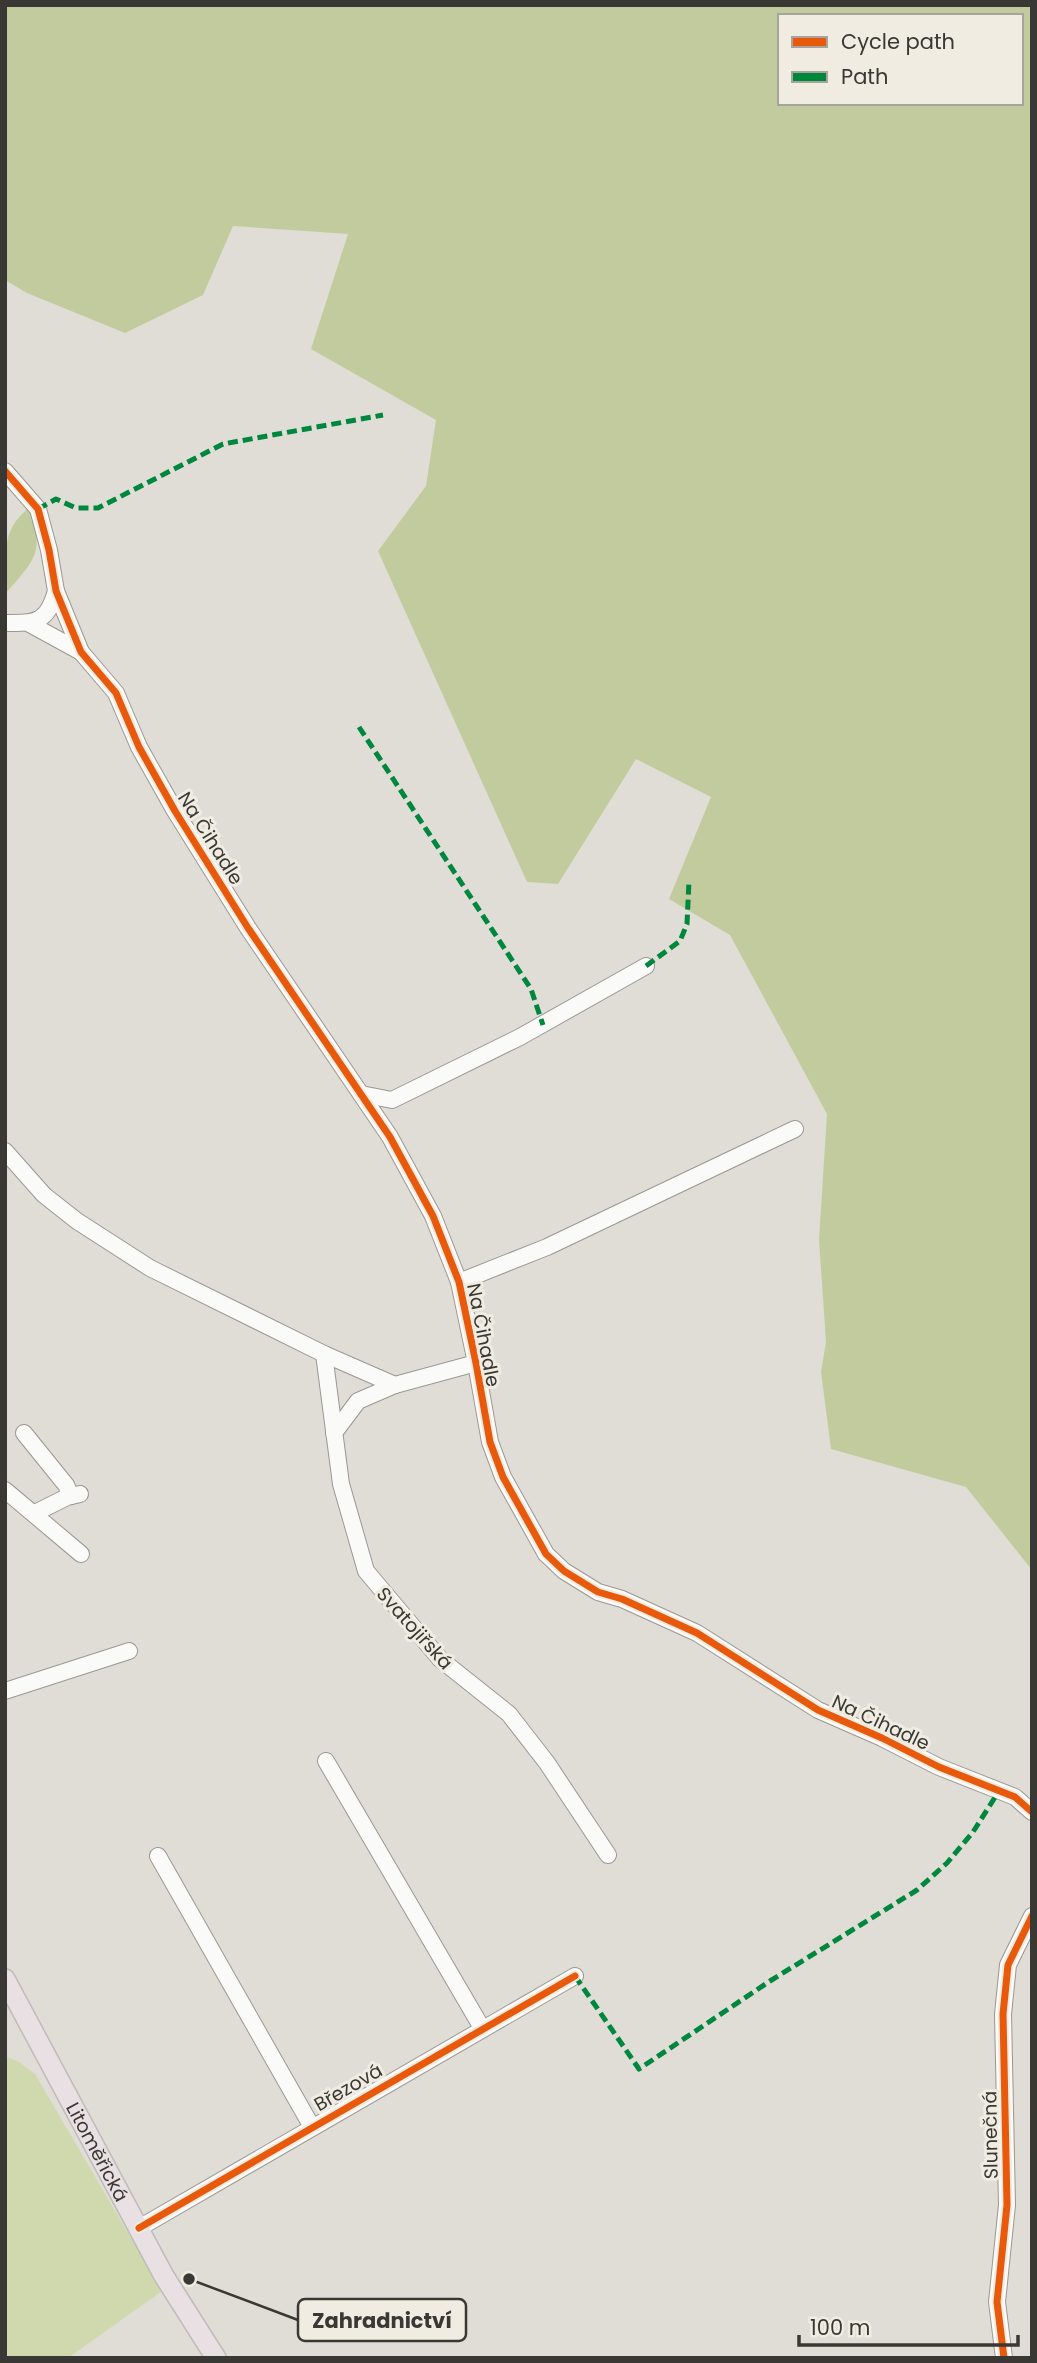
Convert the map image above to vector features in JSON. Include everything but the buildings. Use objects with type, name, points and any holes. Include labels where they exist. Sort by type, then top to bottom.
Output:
[{"type":"main road","name":"Litoměřická","points":[[5,1979],[164,2276],[216,2358]]},
{"type":"street","name":"Na Čihadle","points":[[5,471],[38,509],[56,591],[81,652],[116,693],[139,747],[175,811],[248,928],[361,1094],[410,1171],[433,1216],[459,1282],[477,1363],[490,1442],[503,1477],[546,1554],[564,1571],[598,1592],[658,1614],[697,1633],[818,1710],[939,1767],[1014,1797],[1032,1812]]},
{"type":"street","points":[[5,623],[27,623],[43,617],[52,607],[56,591]]},
{"type":"street","points":[[27,623],[81,652]]},
{"type":"street","points":[[361,1094],[392,1100],[520,1037],[646,966]]},
{"type":"street","points":[[459,1282],[547,1247],[795,1129]]},
{"type":"street","points":[[5,1151],[44,1195],[77,1221],[150,1268],[324,1354],[395,1385]]},
{"type":"street","name":"Svatojiřská","points":[[324,1354],[341,1484],[366,1571],[440,1660],[509,1714],[547,1763],[608,1856]]},
{"type":"street","points":[[334,1433],[358,1401],[395,1385],[477,1363]]},
{"type":"street","points":[[24,1433],[76,1495],[35,1514]]},
{"type":"street","points":[[5,1490],[81,1553]]},
{"type":"street","points":[[5,1691],[129,1651]]},
{"type":"street","points":[[326,1761],[482,2028]]},
{"type":"street","name":"Březová","points":[[158,1856],[312,2127]]},
{"type":"street","name":"Slunečná","points":[[1004,2358],[997,2302],[1007,2204],[1003,2014],[1007,1965],[1032,1916]]},
{"type":"street","name":"Březová","points":[[139,2228],[575,1976]]},
{"type":"green space","points":[[5,5],[1032,5],[1032,1570],[966,1487],[831,1449],[821,1372],[826,1342],[819,1240],[827,1114],[730,935],[669,899],[711,797],[636,759],[558,884],[527,882],[378,551],[426,486],[436,420],[311,349],[348,234],[233,226],[203,295],[125,333],[27,293],[5,280]]},
{"type":"green space","points":[[29,508],[37,546],[30,564],[5,594],[6,546],[13,526]]},
{"type":"green space","points":[[5,2056],[35,2074],[162,2291],[68,2358],[5,2358]]},
{"type":"marked path","points":[[38,509],[56,499],[76,508],[98,508],[223,444],[383,415]]},
{"type":"marked path","points":[[359,727],[531,989],[543,1025]]},
{"type":"marked path","points":[[646,966],[680,941],[687,924],[689,881]]},
{"type":"marked path","points":[[575,1976],[639,2069],[770,1981],[917,1890],[947,1863],[973,1832],[999,1791]]},
{"type":"cycle path","points":[[5,471],[38,509],[56,591],[81,652],[116,693],[139,747],[175,811],[248,928],[390,1137],[433,1216],[459,1282],[490,1442],[503,1477],[546,1554],[564,1571],[598,1592],[622,1599],[697,1633],[818,1710],[939,1767],[1015,1797],[1032,1812]]},
{"type":"cycle path","points":[[1004,2358],[997,2302],[1007,2205],[1003,2014],[1008,1965],[1032,1916]]},
{"type":"cycle path","points":[[139,2228],[575,1976]]},
{"type":"place","name":"Zahradnictví","points":[[189,2279]]}]
